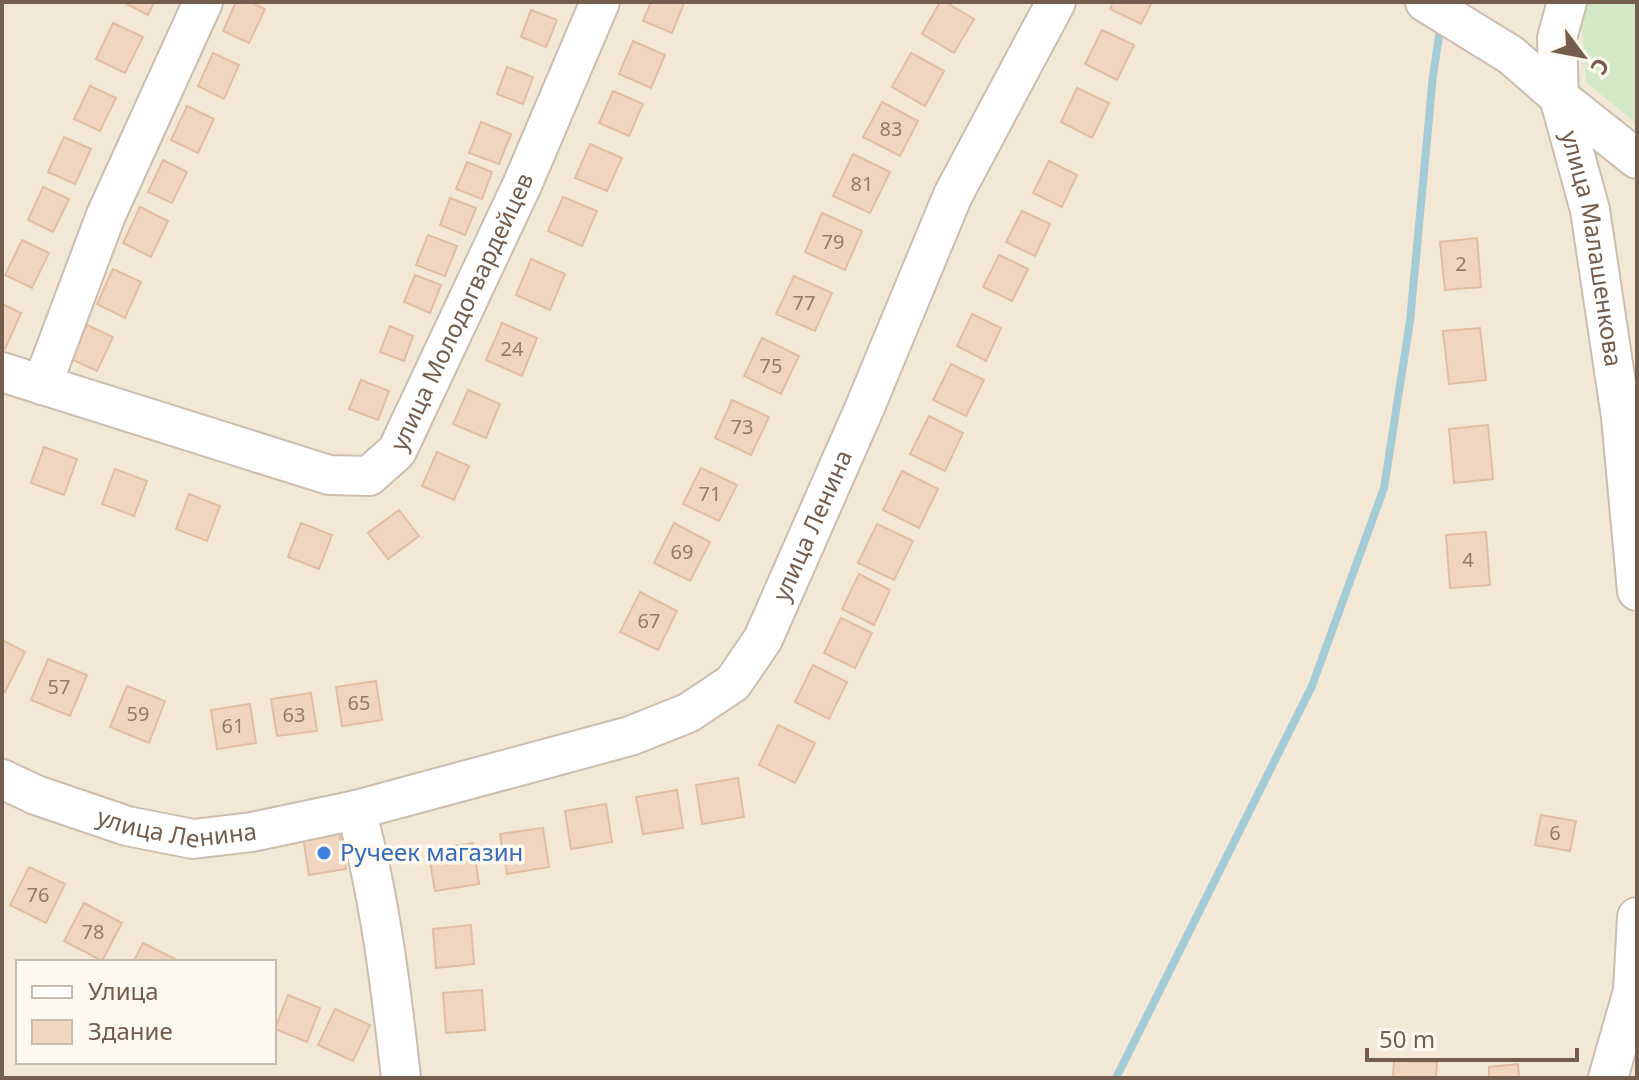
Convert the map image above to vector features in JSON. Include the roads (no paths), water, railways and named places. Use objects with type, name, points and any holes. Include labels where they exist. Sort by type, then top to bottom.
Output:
[{"type":"street","points":[[42,385],[106,215],[203,2]]},
{"type":"street","name":"улица Молодогвардейцев","points":[[2,372],[329,475],[369,476],[397,451],[522,185],[600,2]]},
{"type":"street","name":"улица Ленина","points":[[2,779],[36,795],[127,826],[193,839],[252,832],[356,810],[630,736],[688,713],[733,683],[763,639],[953,195],[1056,2]]},
{"type":"street","name":"улица Малашенкова","points":[[1567,2],[1557,38],[1559,97],[1590,210],[1621,417],[1637,591]]},
{"type":"street","points":[[1426,3],[1511,55],[1637,159]]},
{"type":"street","points":[[1511,55],[1540,51],[1557,38]]},
{"type":"street","points":[[356,810],[369,856],[401,1078]]},
{"type":"street","points":[[1605,1075],[1633,991],[1637,917]]},
{"type":"waterway","points":[[1116,1078],[1312,686],[1384,488],[1410,321],[1433,76],[1441,23]]},
{"type":"place","name":"Ручеек магазин","points":[[324,853]]}]
